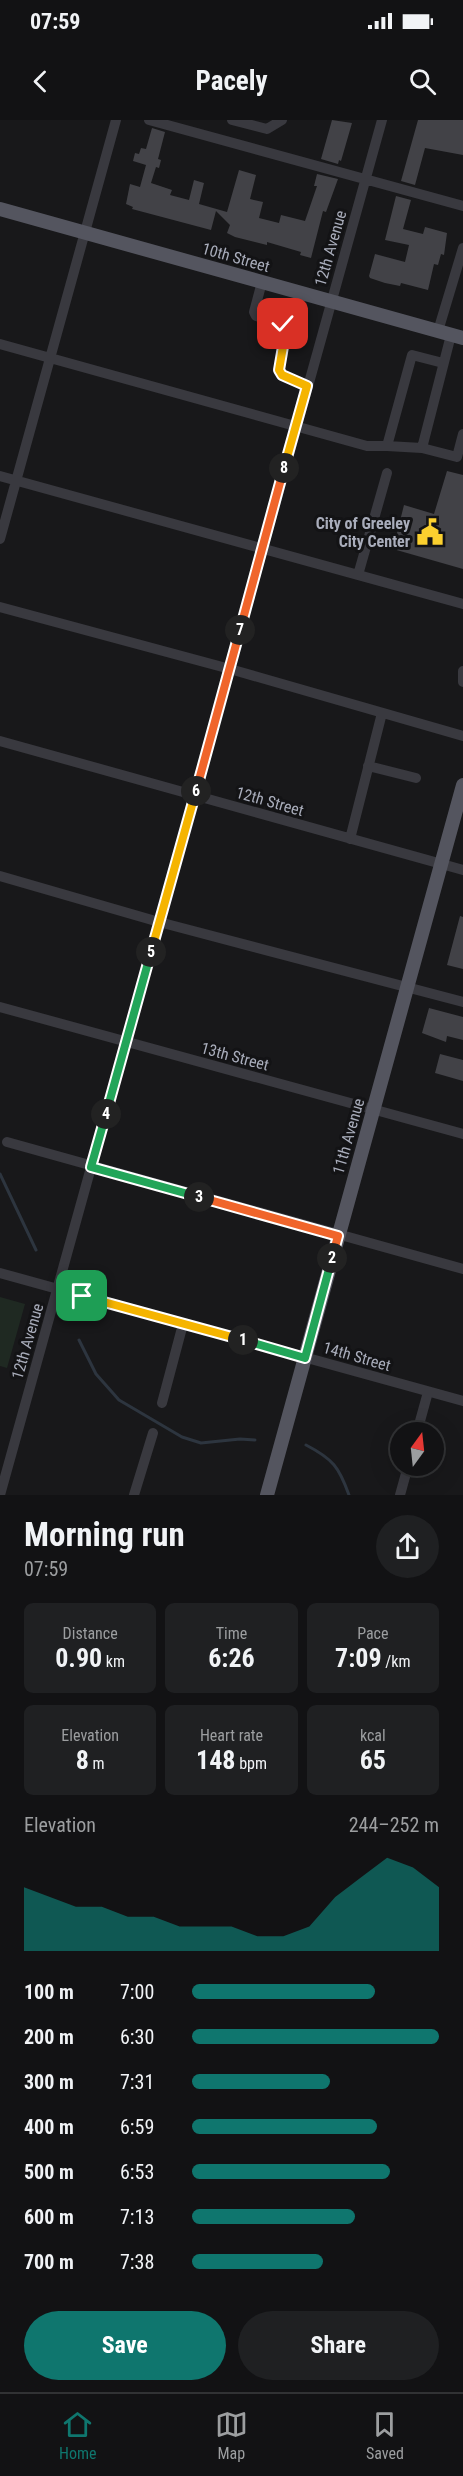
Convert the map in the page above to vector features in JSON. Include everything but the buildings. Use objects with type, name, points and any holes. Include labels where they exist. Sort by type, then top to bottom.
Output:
[{"type":"main road","name":"10th Street","points":[[0,209],[451,335]]},
{"type":"main road","name":"11th Avenue","points":[[267,1495],[463,785]]},
{"type":"street","points":[[0,539],[116,120]]},
{"type":"street","points":[[149,120],[463,206]]},
{"type":"street","points":[[232,120],[267,129],[282,120]]},
{"type":"street","name":"12th Avenue","points":[[0,1495],[382,120]]},
{"type":"street","points":[[422,448],[451,335],[463,248]]},
{"type":"street","points":[[261,282],[254,312],[256,316],[283,324],[286,329],[279,370],[282,375],[307,386]]},
{"type":"street","points":[[0,344],[367,446],[422,448],[457,457],[463,434]]},
{"type":"street","points":[[387,446],[412,355],[443,363]]},
{"type":"street","points":[[358,575],[387,473]]},
{"type":"street","points":[[0,476],[463,604]]},
{"type":"street","points":[[0,607],[230,669],[463,736]]},
{"type":"street","points":[[463,671],[463,682]]},
{"type":"street","points":[[350,839],[382,713]]},
{"type":"street","name":"12th Street","points":[[0,741],[463,870]]},
{"type":"street","points":[[368,766],[416,778]]},
{"type":"street","points":[[0,876],[159,922],[463,1002]]},
{"type":"street","name":"13th Street","points":[[0,1006],[463,1134]]},
{"type":"street","points":[[7,1142],[463,1269]]},
{"type":"street","name":"14th Street","points":[[0,1273],[463,1401]]},
{"type":"street","points":[[162,1403],[183,1324]]},
{"type":"street","points":[[420,1422],[428,1392]]},
{"type":"street","points":[[134,1495],[153,1433]]},
{"type":"street","points":[[400,1495],[405,1476]]},
{"type":"shaded area","points":[[0,1297],[25,1304],[7,1368],[0,1366]]},
{"type":"waterway","points":[[0,1174],[36,1250]]},
{"type":"waterway","points":[[79,1340],[96,1374],[119,1400],[182,1437],[201,1443],[240,1439],[255,1440]]},
{"type":"waterway","points":[[306,1445],[334,1465],[349,1495]]},
{"type":"place","name":"City of Greeley City Center","points":[[430,532]]},
{"type":"route","points":[[82,1296],[305,1358],[338,1236],[91,1167],[307,386],[282,375],[279,370],[286,329],[283,324]]}]
